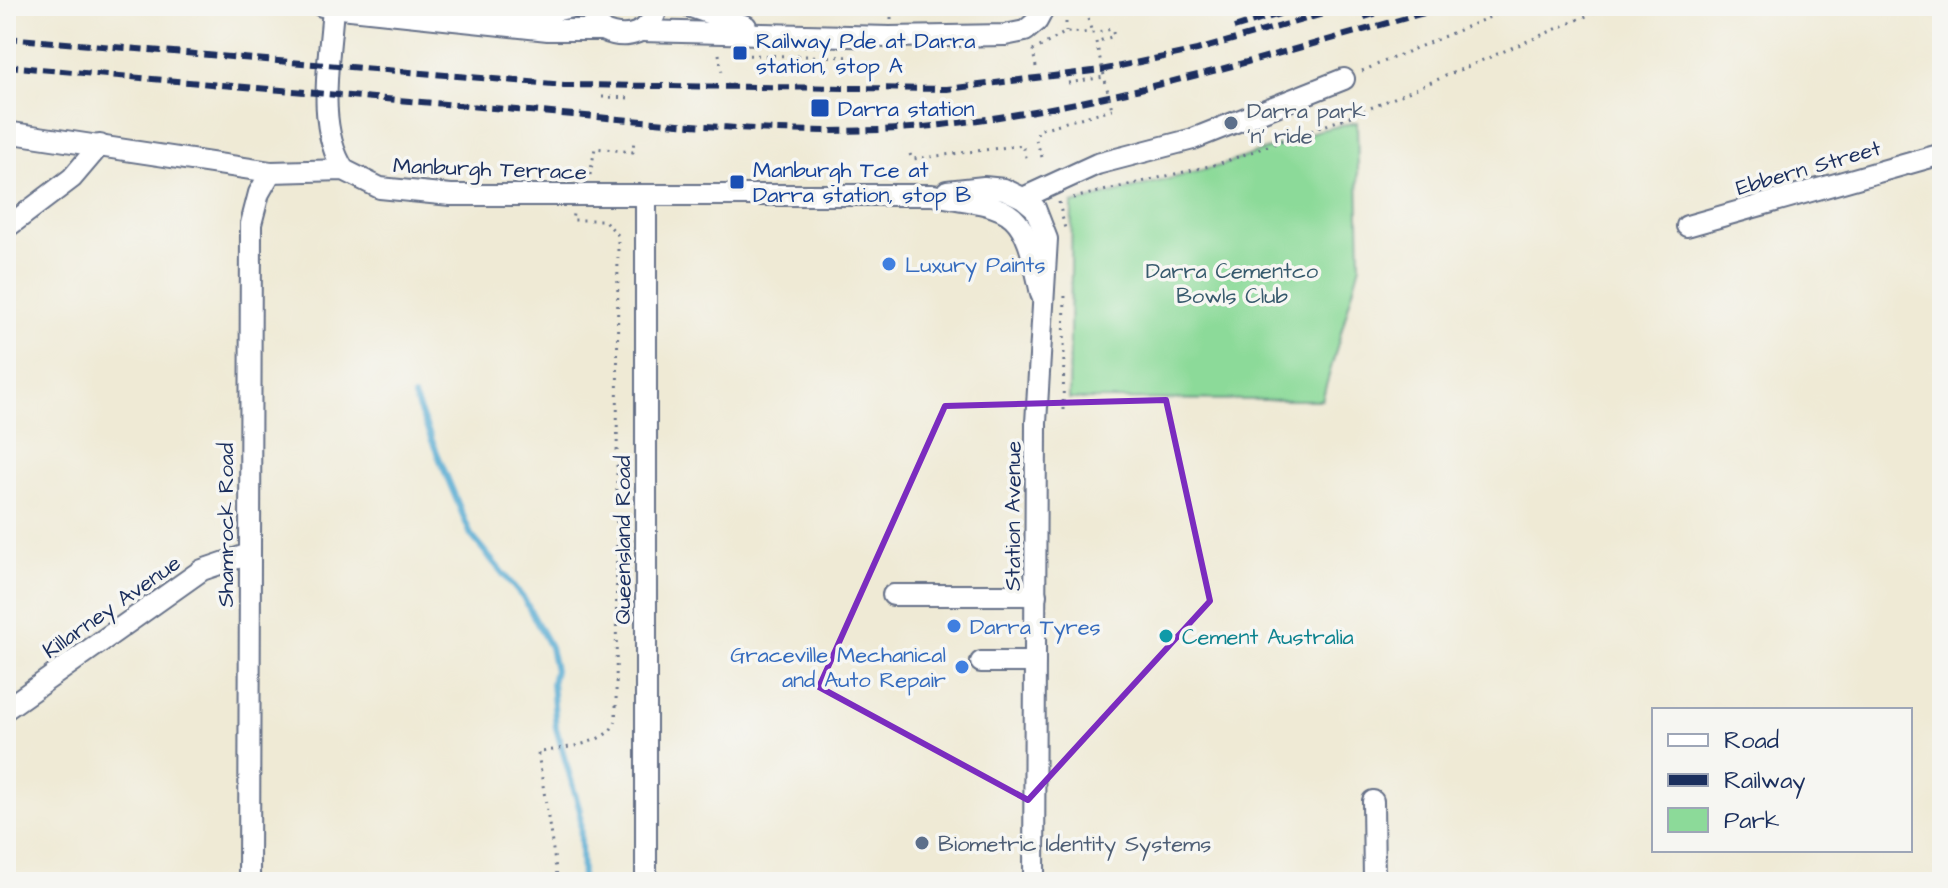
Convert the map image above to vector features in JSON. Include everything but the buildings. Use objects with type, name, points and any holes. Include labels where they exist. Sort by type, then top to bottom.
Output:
[{"type":"street","points":[[322,6],[548,30],[602,30],[622,37],[641,31],[890,37],[1005,35],[1025,31],[1041,14]]},
{"type":"street","points":[[435,16],[531,16],[576,6]]},
{"type":"street","points":[[588,6],[602,30]]},
{"type":"street","points":[[641,31],[650,24],[658,6]]},
{"type":"street","points":[[688,6],[769,34]]},
{"type":"street","points":[[333,7],[328,129],[335,156],[344,170]]},
{"type":"street","points":[[1017,205],[1097,164],[1193,139],[1344,79]]},
{"type":"street","name":"Manburgh Terrace","points":[[6,132],[271,172],[344,170],[363,183],[401,192],[646,197],[932,195],[1017,205]]},
{"type":"street","points":[[6,228],[72,178],[100,145]]},
{"type":"street","name":"Ebbern Street","points":[[1687,226],[1942,154]]},
{"type":"street","name":"Shamrock Road","points":[[249,882],[251,224],[259,193],[271,172]]},
{"type":"street","name":"Manburgh Terrace","points":[[932,195],[962,188],[1004,189],[1017,205]]},
{"type":"street","name":"Queensland Road","points":[[646,197],[646,882]]},
{"type":"street","name":"Station Avenue","points":[[1017,205],[1035,208],[1047,239],[1041,294],[1036,423],[1034,882]]},
{"type":"street","name":"Killarney Avenue","points":[[6,709],[202,570],[249,554]]},
{"type":"street","points":[[893,595],[1036,595]]},
{"type":"street","points":[[981,662],[1035,662]]},
{"type":"street","points":[[1373,801],[1374,882]]},
{"type":"path","points":[[1066,6],[1066,32]]},
{"type":"path","points":[[1344,79],[1516,6]]},
{"type":"path","points":[[1065,229],[1059,202],[1218,164],[1354,115],[1610,6]]},
{"type":"path","points":[[1088,19],[1092,33]]},
{"type":"path","points":[[1036,67],[1033,51],[1066,32],[1092,33],[1112,29],[1114,36],[1096,42],[1112,109],[1038,130],[1036,140],[1042,157]]},
{"type":"path","points":[[708,53],[720,54],[722,73]]},
{"type":"path","points":[[1068,83],[1104,77]]},
{"type":"path","points":[[602,97],[631,98]]},
{"type":"path","points":[[589,178],[595,148],[633,152],[634,138]]},
{"type":"path","points":[[910,154],[912,159],[1023,145],[1027,161]]},
{"type":"path","points":[[558,882],[538,753],[585,742],[610,732],[616,720],[618,235],[604,220],[572,220]]},
{"type":"path","points":[[1063,410],[1065,287]]},
{"type":"highlighted area","points":[[1166,400],[1210,601],[1028,800],[819,687],[945,406]]},
{"type":"green space","name":"Darra Cementco Bowls Club","points":[[1357,122],[1360,265],[1322,400],[1069,399],[1072,204],[1223,165],[1316,131]]},
{"type":"waterway","points":[[414,397],[471,535],[524,599],[550,647],[555,670],[552,683],[556,728],[580,811],[582,882]]},
{"type":"railway","points":[[1234,28],[1305,6]]},
{"type":"railway","points":[[6,38],[564,85],[947,89],[1101,70],[1197,50],[1351,6]]},
{"type":"railway","points":[[1364,17],[1402,6]]},
{"type":"railway","points":[[6,66],[690,125],[843,131],[893,129],[1007,116],[1071,104],[1198,75],[1449,6]]},
{"type":"place","name":"Railway Pde at Darra station, stop A","points":[[740,53]]},
{"type":"place","name":"Darra station","points":[[820,108]]},
{"type":"place","name":"Darra park 'n' ride","points":[[1231,123]]},
{"type":"place","name":"Manburgh Tce at Darra station, stop B","points":[[737,182]]},
{"type":"place","name":"Luxury Paints","points":[[889,264]]},
{"type":"place","name":"Darra Tyres","points":[[954,626]]},
{"type":"place","name":"Cement Australia","points":[[1166,636]]},
{"type":"place","name":"Graceville Mechanical and Auto Repair","points":[[962,667]]},
{"type":"place","name":"Biometric Identity Systems","points":[[922,843]]}]
